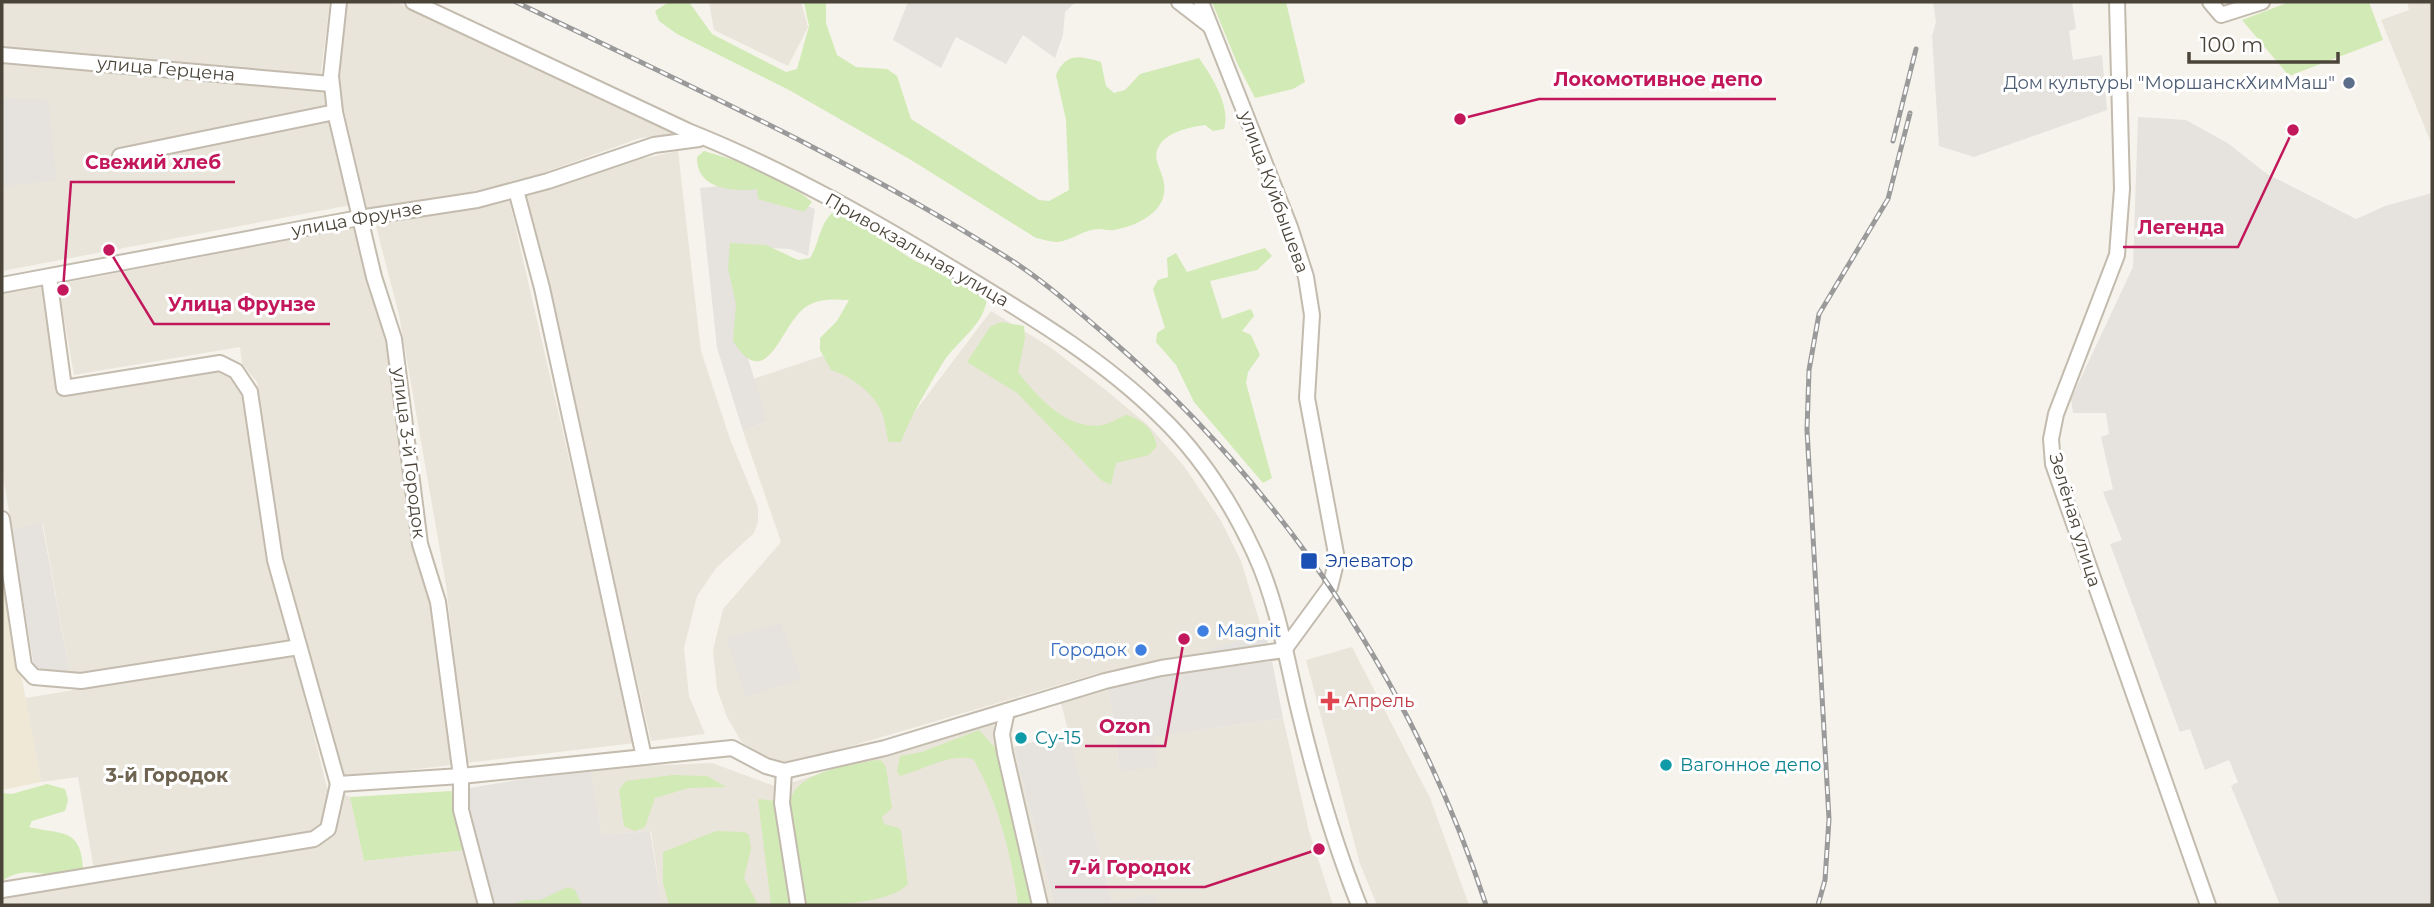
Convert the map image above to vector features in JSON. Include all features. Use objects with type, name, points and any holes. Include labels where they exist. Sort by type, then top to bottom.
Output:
[{"type":"street","name":"улица 3-й Городок","points":[[339,2],[331,84],[335,112],[359,218],[394,339],[420,544],[438,602],[461,776],[461,810],[486,905]]},
{"type":"street","name":"Привокзальная улица","points":[[413,2],[688,135],[733,148],[891,231],[1059,334],[1160,415],[1196,456],[1234,513],[1256,555],[1271,597],[1284,650]]},
{"type":"street","points":[[1179,2],[1212,27]]},
{"type":"street","name":"улица Куйбышева","points":[[1201,2],[1290,227],[1306,277],[1312,315],[1307,398],[1337,559],[1330,587],[1284,650]]},
{"type":"street","name":"Зелёная улица","points":[[2117,2],[2122,189],[2116,255],[2056,414],[2051,439],[2053,464],[2208,905]]},
{"type":"street","points":[[2210,2],[2221,15],[2262,2]]},
{"type":"street","name":"улица Герцена","points":[[2,55],[331,84]]},
{"type":"street","points":[[120,156],[335,112]]},
{"type":"street","name":"улица Фрунзе","points":[[2,285],[359,218],[477,200],[688,135]]},
{"type":"street","points":[[516,190],[542,288],[644,757]]},
{"type":"street","points":[[2,890],[314,839],[328,829],[338,784],[275,560],[253,402],[236,371],[220,363],[64,388],[49,277]]},
{"type":"street","points":[[2,519],[24,667],[34,677],[81,681],[299,647]]},
{"type":"street","points":[[338,784],[461,776],[732,748],[766,766],[784,771],[884,748],[1105,681],[1161,668],[1284,650],[1328,822],[1359,905]]},
{"type":"street","points":[[1007,711],[1002,734],[1005,753],[1040,905]]},
{"type":"street","points":[[784,771],[782,803],[798,905]]},
{"type":"shaded area","points":[[2,2],[330,2],[321,72],[351,205],[2,271]]},
{"type":"shaded area","points":[[347,2],[396,2],[676,134],[640,138],[529,178],[461,194],[367,208],[337,81]]},
{"type":"shaded area","points":[[709,2],[801,2],[808,27],[788,66],[714,30]]},
{"type":"shaded area","points":[[908,2],[1076,2],[1065,12],[1063,35],[1055,58],[1023,35],[1006,64],[956,37],[941,68],[893,40]]},
{"type":"shaded area","points":[[1933,2],[2072,2],[2076,29],[2069,31],[2073,60],[2102,55],[2107,110],[1974,157],[1939,146],[1932,36],[1936,22]]},
{"type":"shaded area","points":[[2407,2],[2432,2],[2432,145],[2381,20],[2409,10]]},
{"type":"shaded area","points":[[2,98],[48,99],[57,181],[2,186]]},
{"type":"shaded area","points":[[2138,117],[2186,120],[2229,144],[2267,174],[2356,219],[2385,206],[2432,193],[2432,905],[2280,905],[2231,786],[2238,782],[2229,760],[2205,770],[2190,729],[2180,732],[2110,544],[2122,540],[2103,492],[2113,489],[2101,437],[2109,434],[2106,413],[2073,413],[2071,399],[2133,267]]},
{"type":"shaded area","points":[[678,151],[701,351],[730,439],[758,507],[758,522],[754,533],[716,568],[697,596],[684,648],[689,696],[705,734],[651,741],[526,195],[641,159]]},
{"type":"shaded area","points":[[752,183],[815,209],[808,256],[790,249],[735,246],[743,342],[767,421],[743,431],[717,348],[700,188]]},
{"type":"shaded area","points":[[509,199],[635,743],[466,763],[446,585],[399,315],[376,226]]},
{"type":"shaded area","points":[[354,228],[369,288],[387,333],[431,604],[452,765],[347,777],[339,769],[293,602],[280,547],[257,382],[242,364],[240,347],[74,375],[58,284]]},
{"type":"shaded area","points":[[46,283],[62,394],[220,369],[232,376],[248,401],[292,640],[70,675],[43,524],[12,530],[2,469],[2,292]]},
{"type":"shaded area","points":[[991,311],[1050,347],[1107,391],[1149,426],[1184,466],[1221,521],[1241,561],[1267,646],[1096,674],[790,764],[762,755],[741,741],[727,717],[717,689],[713,650],[723,609],[781,542],[743,431],[767,421],[753,379],[834,352],[910,418]]},
{"type":"shaded area","points":[[42,523],[70,675],[34,667],[12,530]]},
{"type":"shaded area","points":[[2,571],[41,782],[2,790]]},
{"type":"shaded area","points":[[781,623],[802,679],[746,697],[726,637]]},
{"type":"shaded area","points":[[1265,631],[1268,645],[1206,655],[1205,652]]},
{"type":"shaded area","points":[[1352,647],[1430,798],[1469,905],[1377,905],[1360,864],[1306,660]]},
{"type":"shaded area","points":[[294,654],[327,788],[350,797],[364,861],[466,850],[480,905],[2,905],[2,886],[94,870],[78,777],[41,782],[25,698]]},
{"type":"shaded area","points":[[1272,661],[1283,718],[1154,737],[1158,767],[1120,771],[1108,684]]},
{"type":"shaded area","points":[[1108,684],[1120,771],[1153,737],[1283,718],[1309,831],[1333,905],[1158,905],[1156,893],[1112,902],[1060,699]]},
{"type":"shaded area","points":[[992,720],[997,739],[1014,747],[1054,905],[662,905],[651,831],[602,835],[590,768],[712,763],[777,787]]},
{"type":"shaded area","points":[[1069,733],[1112,902],[1156,893],[1158,905],[1054,905],[1014,747]]},
{"type":"shaded area","points":[[590,768],[602,835],[650,831],[662,905],[480,905],[451,791]]},
{"type":"green space","points":[[669,2],[689,2],[712,34],[786,72],[797,69],[809,26],[804,2],[826,2],[826,23],[837,55],[856,67],[887,69],[897,76],[911,119],[1039,200],[1049,201],[1069,190],[1066,120],[1056,75],[1069,59],[1081,57],[1101,62],[1106,86],[1114,93],[1125,90],[1140,74],[1199,58],[1223,101],[1224,129],[1213,131],[1205,125],[1192,127],[1178,131],[1161,142],[1156,157],[1163,179],[1164,194],[1156,210],[1141,221],[1114,230],[1093,230],[1057,242],[1036,238],[911,160],[789,90],[677,34],[659,21],[655,11]]},
{"type":"green space","points":[[1212,2],[1286,2],[1305,82],[1293,89],[1255,98],[1237,63]]},
{"type":"green space","points":[[2289,2],[2369,2],[2383,40],[2289,76],[2242,20]]},
{"type":"green space","points":[[704,151],[750,165],[812,202],[804,212],[758,199],[757,189],[737,190],[717,186],[702,176],[698,168],[697,157]]},
{"type":"green space","points":[[832,213],[854,221],[913,260],[987,295],[986,305],[977,323],[944,361],[915,411],[901,442],[889,442],[881,411],[871,395],[856,382],[831,370],[820,350],[820,338],[837,321],[849,300],[824,300],[807,306],[764,359],[755,361],[745,356],[733,341],[736,304],[728,268],[730,243],[766,245],[798,260],[810,258],[824,224]]},
{"type":"green space","points":[[1265,248],[1272,256],[1257,270],[1210,281],[1222,319],[1251,309],[1254,316],[1242,331],[1251,335],[1260,355],[1248,372],[1246,383],[1272,478],[1263,483],[1194,402],[1176,365],[1156,342],[1157,333],[1165,328],[1153,289],[1158,280],[1168,277],[1167,258],[1176,253],[1187,272]]},
{"type":"green space","points":[[1001,322],[1024,326],[1025,338],[1018,372],[1034,392],[1054,410],[1077,423],[1089,425],[1105,424],[1127,415],[1146,426],[1153,434],[1157,446],[1149,455],[1116,463],[1111,485],[1101,480],[1017,393],[967,362],[990,327]]},
{"type":"green space","points":[[979,730],[999,752],[1032,889],[1033,905],[1018,905],[1003,830],[973,759],[946,760],[900,776],[897,771],[900,756],[922,752]]},
{"type":"green space","points":[[875,760],[882,761],[886,767],[892,808],[882,817],[884,824],[901,831],[908,884],[888,896],[874,899],[844,904],[805,905],[789,809],[792,796],[799,786],[822,773]]},
{"type":"green space","points":[[673,775],[707,776],[726,787],[689,788],[655,798],[645,827],[635,831],[624,826],[619,790],[626,781]]},
{"type":"green space","points":[[47,784],[65,789],[68,800],[65,811],[32,821],[29,827],[59,832],[73,839],[78,845],[83,868],[64,875],[24,872],[2,881],[2,793],[12,794]]},
{"type":"green space","points":[[451,791],[466,850],[364,861],[350,797]]},
{"type":"green space","points":[[758,799],[776,801],[792,905],[771,905]]},
{"type":"green space","points":[[716,831],[744,832],[749,835],[751,849],[744,878],[758,905],[669,905],[663,883],[663,852]]},
{"type":"green space","points":[[568,887],[575,890],[582,905],[512,905],[525,900],[540,900]]},
{"type":"railway","points":[[516,2],[705,93],[891,189],[1011,260],[1049,287],[1108,337],[1171,396],[1230,458],[1285,525],[1336,596],[1381,669],[1421,745],[1457,824],[1486,905]]},
{"type":"railway","points":[[1893,141],[1916,49]]},
{"type":"railway","points":[[1818,905],[1825,880],[1829,819],[1807,430],[1809,370],[1819,314],[1888,199],[1910,113]]},
{"type":"place","name":"Дом культуры \"МоршанскХимМаш\"","points":[[2349,83]]},
{"type":"place","name":"Локомотивное депо","points":[[1460,119]]},
{"type":"place","name":"Легенда","points":[[2293,130]]},
{"type":"place","name":"Улица Фрунзе","points":[[109,250]]},
{"type":"place","name":"Свежий хлеб","points":[[63,290]]},
{"type":"place","name":"Элеватор","points":[[1309,561]]},
{"type":"place","name":"Magnit","points":[[1203,631]]},
{"type":"place","name":"Ozon","points":[[1184,639]]},
{"type":"place","name":"Городок","points":[[1141,650]]},
{"type":"place","name":"Апрель","points":[[1330,701]]},
{"type":"place","name":"Су-15","points":[[1021,738]]},
{"type":"place","name":"Вагонное депо","points":[[1666,765]]},
{"type":"place","name":"7-й Городок","points":[[1319,849]]},
{"type":"district","name":"3-й Городок","points":[[167,775]]}]
